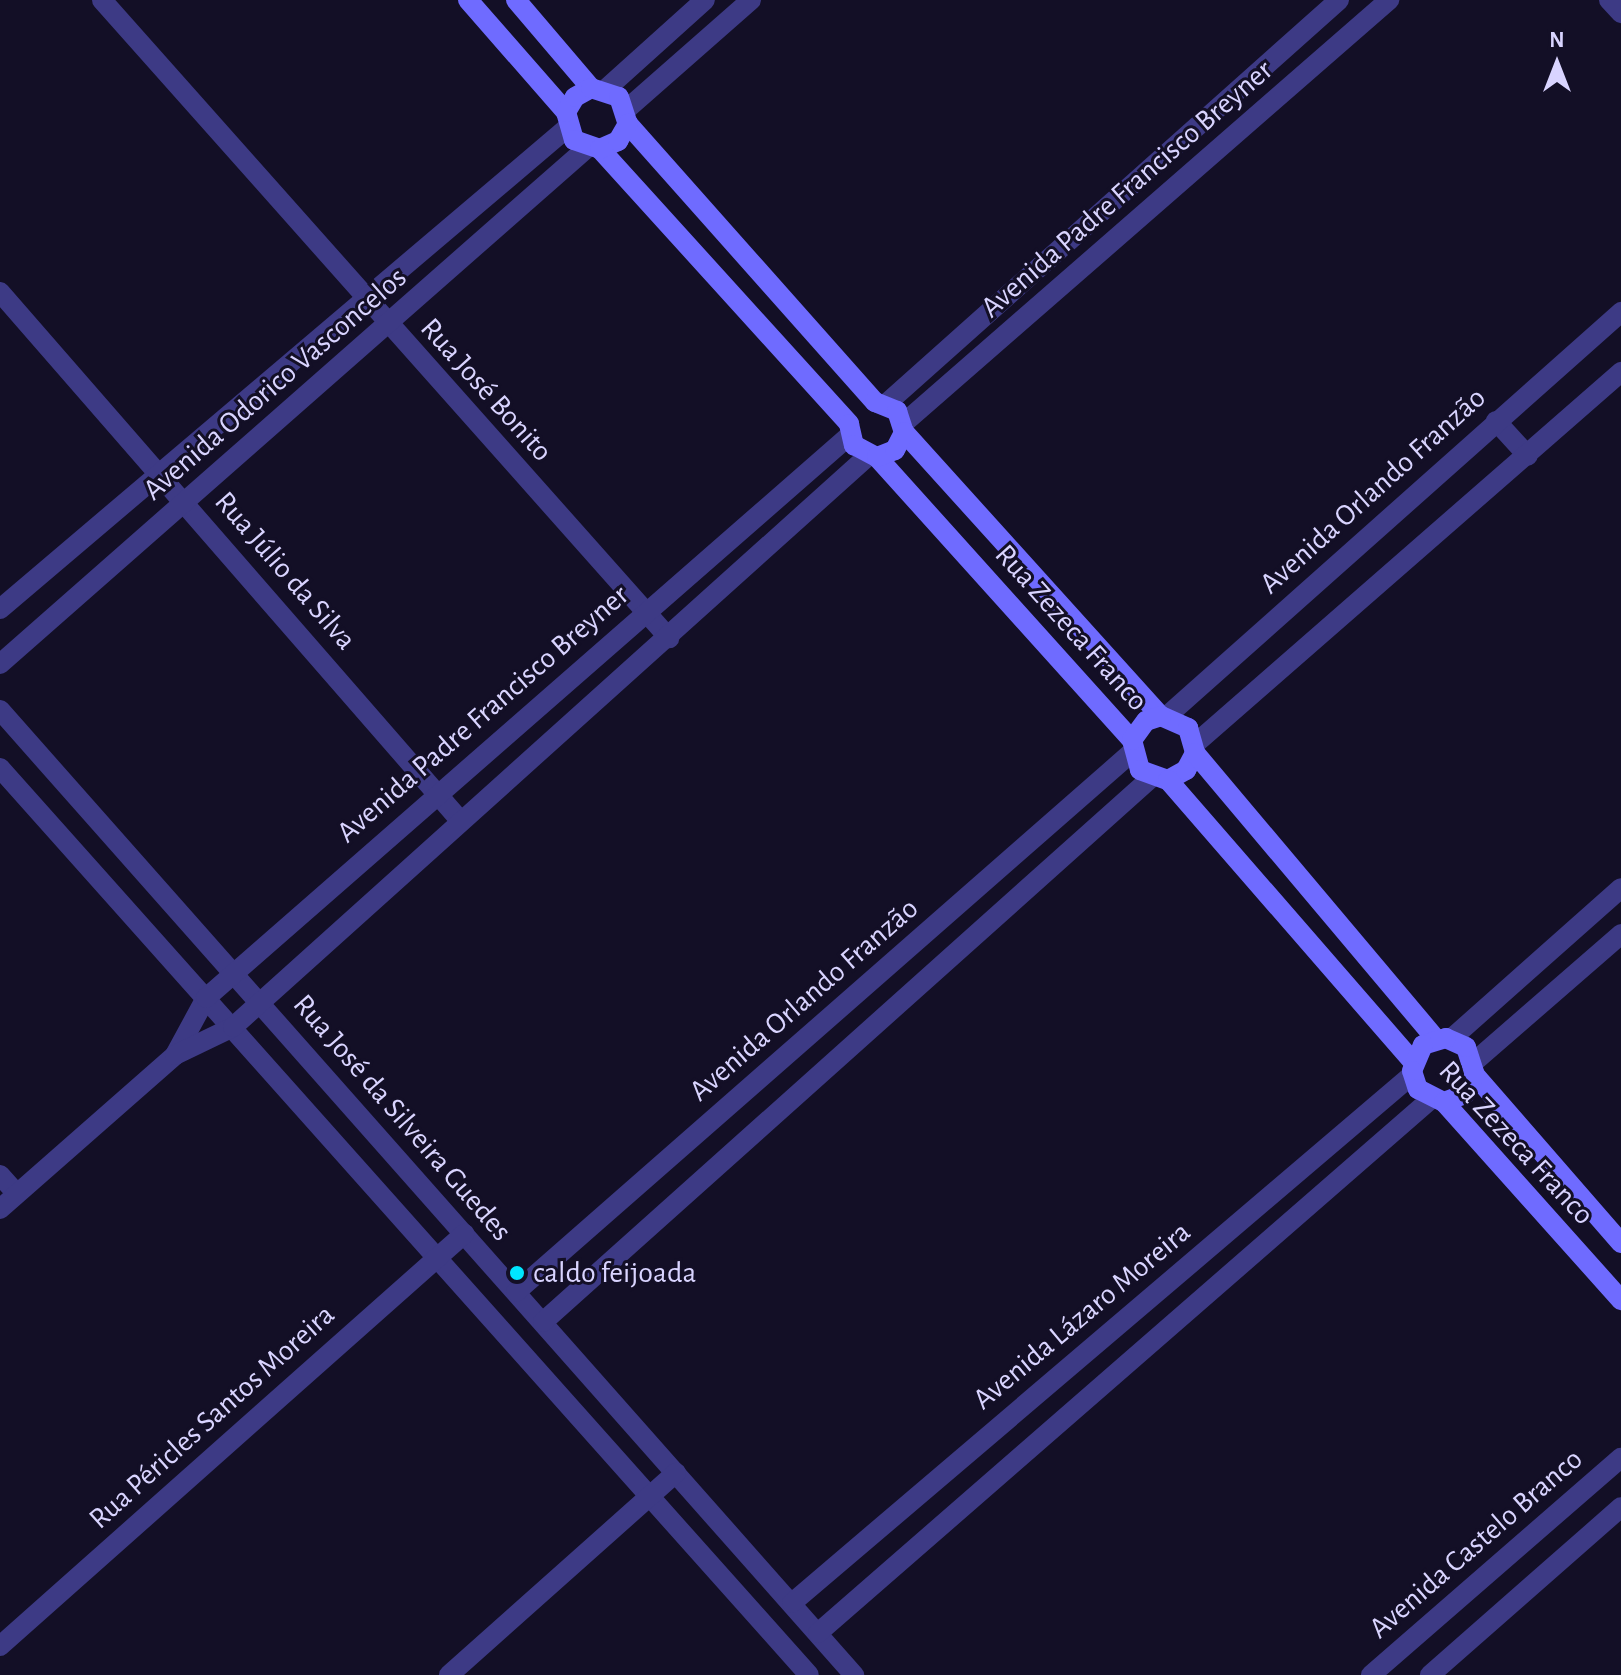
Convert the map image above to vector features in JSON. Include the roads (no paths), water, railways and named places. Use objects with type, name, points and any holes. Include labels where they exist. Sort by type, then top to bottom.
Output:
[{"type":"street","name":"Rua José Bonito","points":[[102,0],[364,300],[669,638]]},
{"type":"street","name":"Rua Zezeca Franco","points":[[468,0],[567,120],[850,429],[1132,747],[1437,1100],[1621,1300]]},
{"type":"street","name":"Rua Zezeca Franco","points":[[516,0],[627,117],[880,403],[1164,716],[1184,723],[1195,748],[1444,1039],[1475,1068],[1621,1243]]},
{"type":"street","name":"Avenida Odorico Vasconcelos","points":[[0,609],[364,300],[567,120],[575,97],[598,88],[705,0]]},
{"type":"street","name":"Avenida Odorico Vasconcelos","points":[[0,664],[594,148],[618,141],[627,117],[751,0]]},
{"type":"street","name":"Avenida Padre Francisco Breyner","points":[[175,1055],[206,998],[850,429],[856,411],[880,403],[1339,0]]},
{"type":"street","name":"Avenida Padre Francisco Breyner","points":[[0,1209],[175,1055],[233,1027],[459,819],[669,638],[872,456],[895,450],[904,428],[1389,0]]},
{"type":"street","points":[[1609,0],[1621,13]]},
{"type":"street","name":"Rua Júlio da Silva","points":[[0,292],[459,819]]},
{"type":"street","name":"Avenida Orlando Franzão","points":[[516,1292],[1132,747],[1146,721],[1164,716],[1621,312]]},
{"type":"street","points":[[543,1322],[1159,779],[1186,770],[1195,748],[1621,372]]},
{"type":"street","points":[[1496,421],[1528,456]]},
{"type":"street","name":"Rua José da Silveira Guedes","points":[[0,710],[854,1675]]},
{"type":"street","points":[[0,768],[809,1675]]},
{"type":"street","name":"Avenida Lázaro Moreira","points":[[792,1603],[1621,888]]},
{"type":"street","name":"Avenida Lázaro Moreira","points":[[818,1633],[1437,1100],[1465,1094],[1475,1068],[1621,934]]},
{"type":"street","points":[[0,1175],[17,1194]]},
{"type":"street","name":"Rua Péricles Santos Moreira","points":[[0,1646],[464,1234]]},
{"type":"street","name":"Avenida Castelo Branco","points":[[1371,1675],[1621,1458]]},
{"type":"street","points":[[449,1675],[676,1473]]},
{"type":"street","points":[[1430,1675],[1621,1507]]},
{"type":"place","name":"caldo feijoada","points":[[517,1273]]}]
